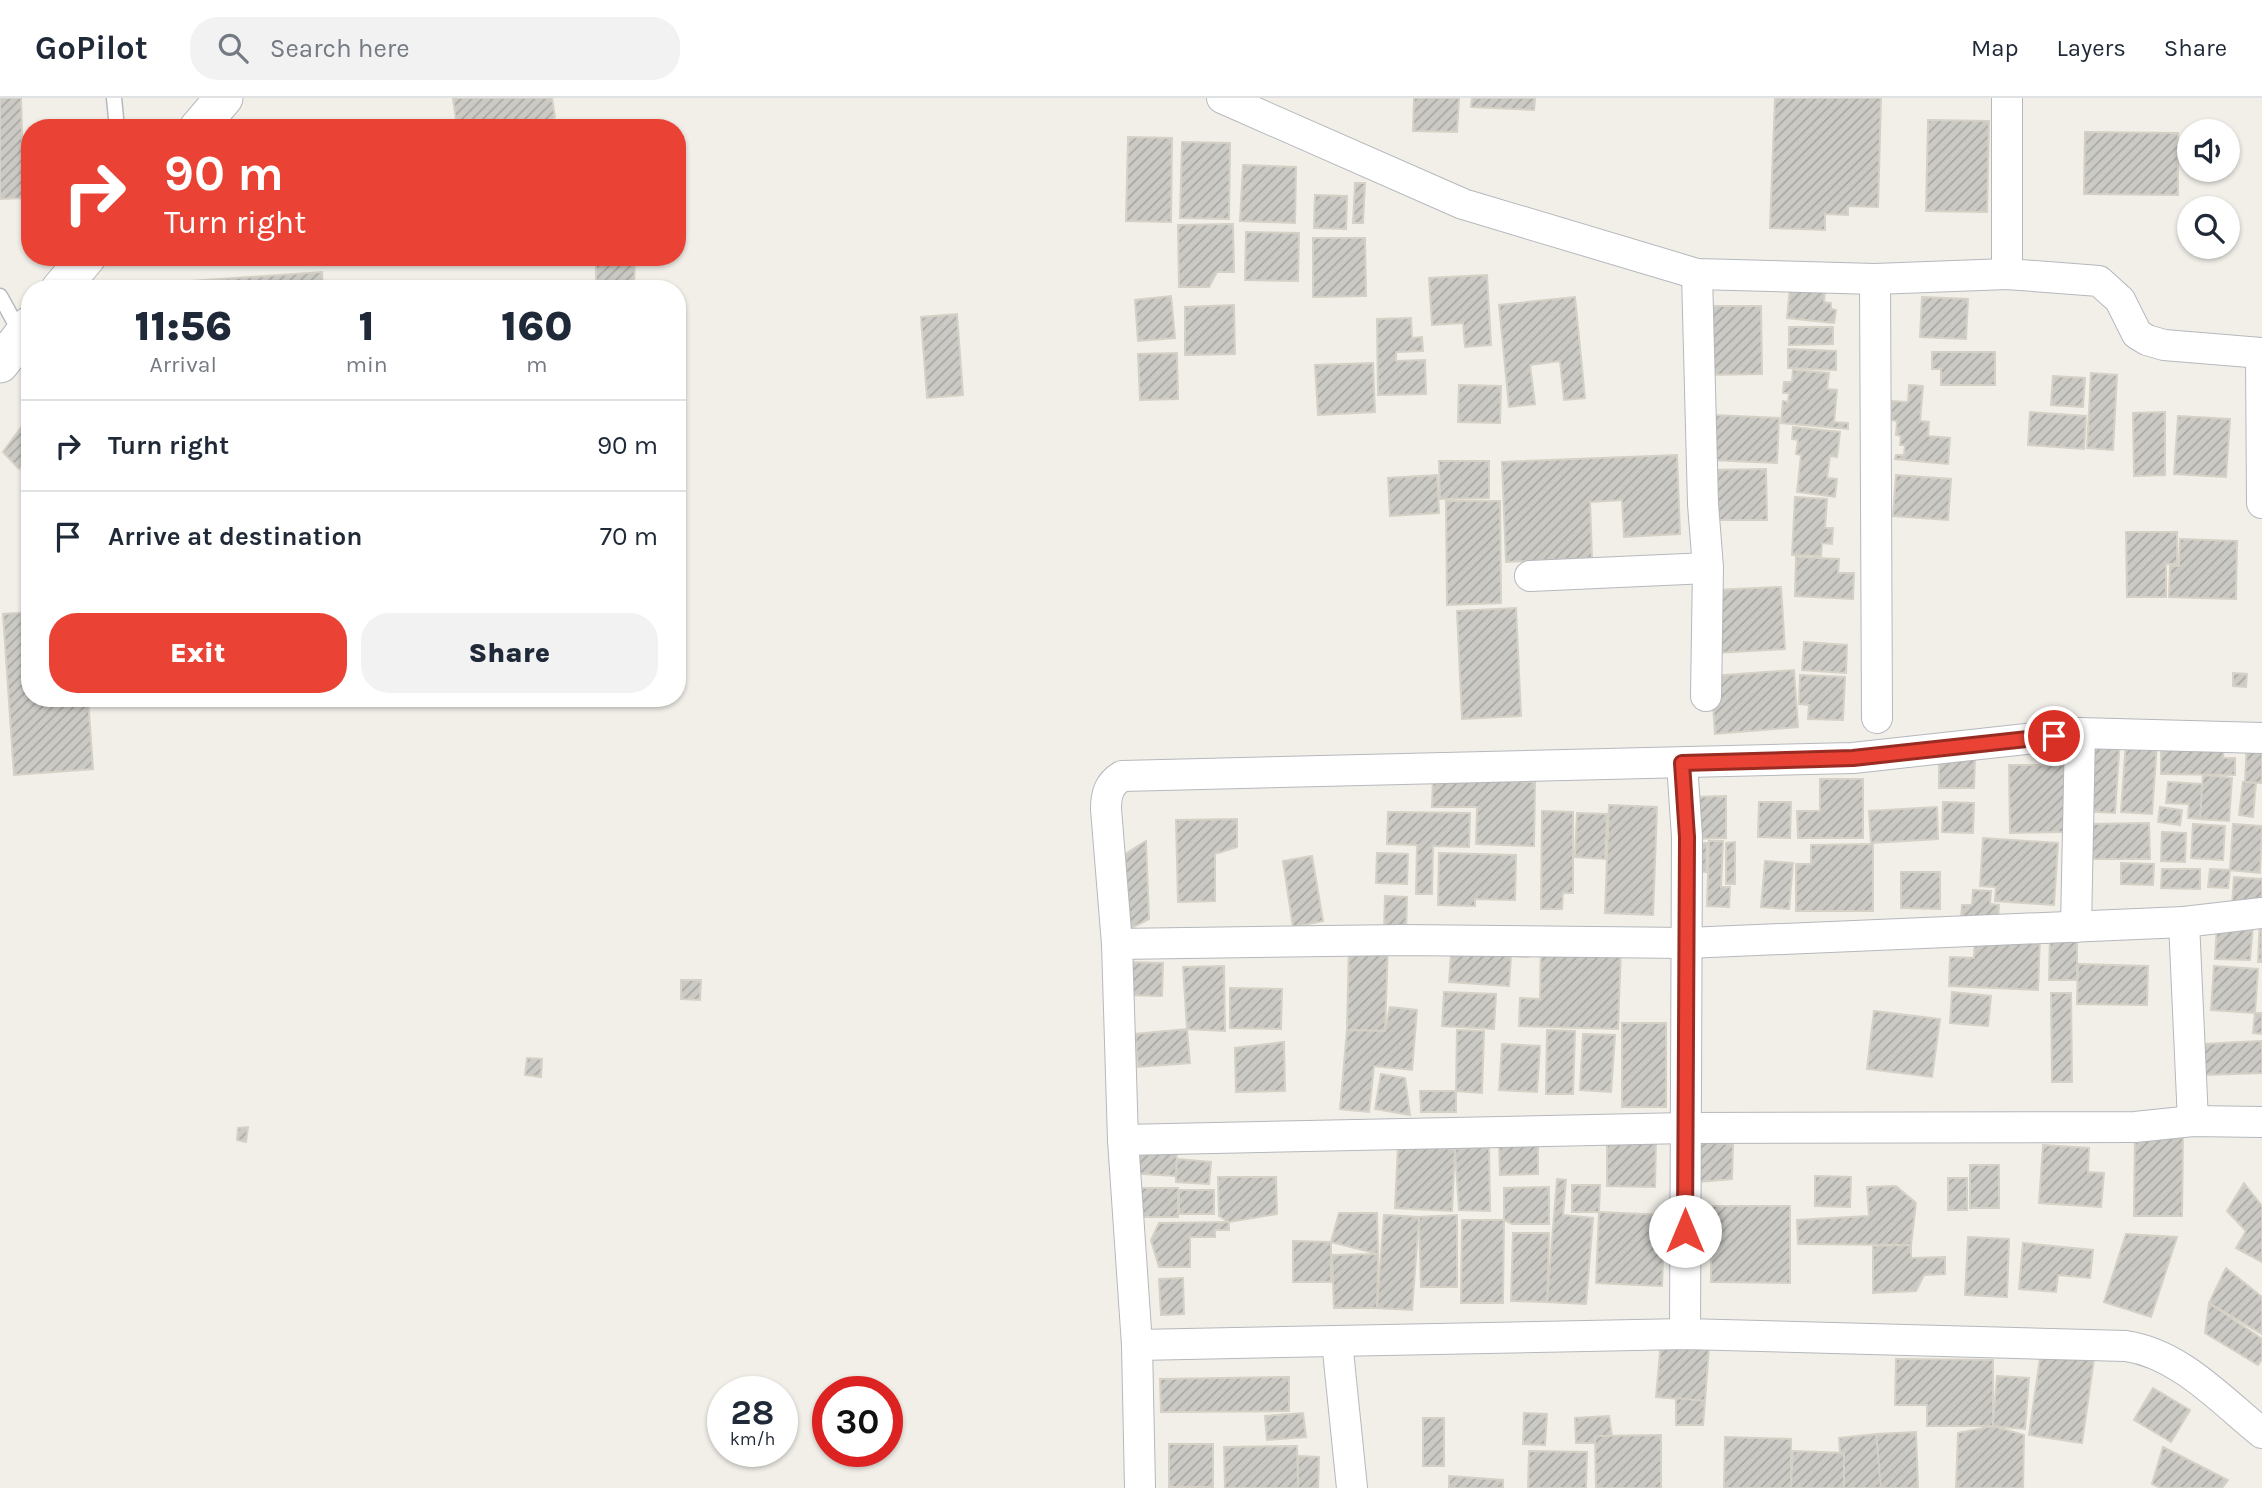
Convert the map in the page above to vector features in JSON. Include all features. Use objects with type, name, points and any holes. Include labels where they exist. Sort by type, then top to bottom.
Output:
[{"type":"street","points":[[206,119],[224,98]]},
{"type":"street","points":[[1222,98],[1463,204],[1698,274],[1875,279],[2007,274],[2099,281],[2120,300],[2137,334],[2147,340],[2164,345],[2261,353],[2262,503]]},
{"type":"street","points":[[2007,98],[2007,274]]},
{"type":"street","points":[[68,280],[79,266]]},
{"type":"street","points":[[1698,274],[1703,504],[1708,568],[1706,696]]},
{"type":"street","points":[[1875,279],[1877,718]]},
{"type":"street","points":[[0,364],[21,337]]},
{"type":"street","points":[[1530,576],[1708,568]]},
{"type":"street","points":[[1140,1488],[1137,1345],[1123,1140],[1116,944],[1106,796],[1113,782],[1122,776],[1853,758],[2080,733],[2262,738]]},
{"type":"street","points":[[2077,927],[2080,733]]},
{"type":"street","points":[[1682,763],[1687,837],[1685,1334]]},
{"type":"street","points":[[1116,944],[1402,940],[1687,943],[2184,922],[2262,913]]},
{"type":"street","points":[[2184,922],[2193,1121]]},
{"type":"street","points":[[1123,1140],[1686,1128],[2135,1127],[2193,1121],[2262,1122]]},
{"type":"street","points":[[1137,1345],[1685,1334],[2043,1341],[2150,1349],[2171,1360],[2262,1433]]},
{"type":"street","points":[[1337,1341],[1352,1488]]},
{"type":"lane","points":[[114,98],[116,119]]},
{"type":"lane","points":[[0,296],[21,323]]},
{"type":"building","points":[[0,98],[21,98],[21,198],[0,199]]},
{"type":"building","points":[[453,98],[552,98],[555,117],[553,119],[456,119]]},
{"type":"building","points":[[1414,98],[1459,98],[1457,132],[1413,131]]},
{"type":"building","points":[[1472,98],[1535,98],[1534,110],[1471,107]]},
{"type":"building","points":[[1775,98],[1881,98],[1878,207],[1848,206],[1848,215],[1825,214],[1825,230],[1770,228]]},
{"type":"building","points":[[1928,120],[1989,121],[1987,212],[1926,211]]},
{"type":"building","points":[[2085,132],[2177,133],[2178,195],[2084,194]]},
{"type":"building","points":[[1128,137],[1172,138],[1171,222],[1126,221]]},
{"type":"building","points":[[1182,142],[1230,143],[1229,219],[1180,218]]},
{"type":"building","points":[[1243,165],[1296,167],[1295,223],[1240,221]]},
{"type":"building","points":[[1355,183],[1365,183],[1363,223],[1353,223]]},
{"type":"building","points":[[1315,195],[1347,196],[1346,229],[1314,228]]},
{"type":"building","points":[[1233,224],[1234,272],[1217,272],[1209,287],[1179,287],[1178,225]]},
{"type":"building","points":[[1246,232],[1299,233],[1298,281],[1245,280]]},
{"type":"building","points":[[1313,238],[1365,238],[1366,296],[1313,297]]},
{"type":"building","points":[[596,266],[635,266],[634,280],[596,280]]},
{"type":"building","points":[[322,272],[322,280],[206,280]]},
{"type":"building","points":[[1487,275],[1491,345],[1465,347],[1463,323],[1432,325],[1429,278]]},
{"type":"building","points":[[1790,287],[1825,291],[1824,302],[1831,303],[1831,309],[1836,310],[1834,323],[1787,318]]},
{"type":"building","points":[[1171,296],[1175,338],[1138,341],[1135,300]]},
{"type":"building","points":[[1575,297],[1585,398],[1564,400],[1560,361],[1530,365],[1535,404],[1509,407],[1499,305]]},
{"type":"building","points":[[1922,297],[1968,299],[1966,339],[1920,337]]},
{"type":"building","points":[[1234,305],[1235,354],[1185,355],[1185,307]]},
{"type":"building","points":[[1701,306],[1761,306],[1762,374],[1702,375]]},
{"type":"building","points":[[957,314],[963,395],[927,398],[921,317]]},
{"type":"building","points":[[1411,318],[1412,338],[1422,337],[1423,351],[1396,352],[1396,361],[1425,360],[1426,394],[1378,395],[1377,319]]},
{"type":"building","points":[[1789,327],[1833,327],[1833,344],[1789,345]]},
{"type":"building","points":[[1788,349],[1836,351],[1836,370],[1788,368]]},
{"type":"building","points":[[1932,352],[1995,352],[1995,385],[1941,385],[1941,369],[1932,369]]},
{"type":"building","points":[[1177,353],[1178,399],[1140,400],[1138,354]]},
{"type":"building","points":[[1373,363],[1375,412],[1318,415],[1315,365]]},
{"type":"building","points":[[1793,370],[1829,373],[1827,389],[1837,390],[1834,422],[1848,423],[1848,429],[1781,423],[1783,401],[1788,402],[1789,393],[1783,393],[1784,382],[1792,382]]},
{"type":"building","points":[[2091,373],[2117,375],[2113,450],[2087,448]]},
{"type":"building","points":[[2053,376],[2085,378],[2083,407],[2051,405]]},
{"type":"building","points":[[1459,385],[1501,386],[1500,423],[1458,422]]},
{"type":"building","points":[[1909,385],[1923,386],[1920,421],[1929,422],[1928,436],[1950,438],[1948,464],[1895,459],[1896,455],[1904,455],[1905,445],[1900,445],[1901,436],[1896,435],[1897,421],[1890,420],[1892,401],[1908,402]]},
{"type":"building","points":[[2030,412],[2086,416],[2084,449],[2028,445]]},
{"type":"building","points":[[2165,412],[2165,475],[2134,476],[2133,413]]},
{"type":"building","points":[[1712,415],[1779,418],[1777,463],[1710,460]]},
{"type":"building","points":[[2178,416],[2230,419],[2226,477],[2174,474]]},
{"type":"building","points":[[21,427],[19,469],[3,452]]},
{"type":"building","points":[[1793,427],[1840,432],[1837,457],[1830,456],[1827,478],[1837,479],[1835,497],[1797,492],[1801,455],[1796,454],[1798,440],[1792,439]]},
{"type":"building","points":[[1677,455],[1680,534],[1624,537],[1622,500],[1590,502],[1592,558],[1506,562],[1502,462]]},
{"type":"building","points":[[1439,461],[1489,461],[1489,498],[1440,499]]},
{"type":"building","points":[[1766,469],[1767,520],[1705,520],[1705,470]]},
{"type":"building","points":[[1437,475],[1439,513],[1390,516],[1388,478]]},
{"type":"building","points":[[1896,475],[1951,479],[1948,520],[1893,516]]},
{"type":"building","points":[[1795,497],[1827,499],[1825,528],[1833,528],[1832,544],[1822,543],[1821,556],[1792,555]]},
{"type":"building","points":[[1446,501],[1500,501],[1501,603],[1447,605]]},
{"type":"building","points":[[2126,532],[2177,532],[2177,564],[2166,564],[2166,597],[2127,597]]},
{"type":"building","points":[[2180,539],[2237,541],[2236,599],[2169,597],[2170,566],[2179,566]]},
{"type":"building","points":[[1796,557],[1839,559],[1838,573],[1854,573],[1853,599],[1795,596]]},
{"type":"building","points":[[1781,587],[1785,649],[1717,653],[1714,590]]},
{"type":"building","points":[[1516,608],[1521,716],[1462,719],[1457,611]]},
{"type":"building","points":[[21,613],[21,707],[89,707],[93,769],[14,775],[3,614]]},
{"type":"building","points":[[1804,642],[1847,645],[1846,673],[1802,670]]},
{"type":"building","points":[[1794,670],[1798,727],[1715,734],[1711,676]]},
{"type":"building","points":[[2233,673],[2247,674],[2246,687],[2233,686]]},
{"type":"building","points":[[1800,675],[1845,677],[1843,720],[1808,719],[1809,705],[1799,704]]},
{"type":"building","points":[[2086,736],[2120,738],[2115,813],[2080,811]]},
{"type":"building","points":[[2161,739],[2224,740],[2223,758],[2235,758],[2235,775],[2161,774]]},
{"type":"building","points":[[2126,741],[2157,743],[2152,814],[2121,812]]},
{"type":"building","points":[[2247,741],[2262,742],[2262,783],[2245,782]]},
{"type":"building","points":[[1939,756],[1975,756],[1974,788],[1939,788]]},
{"type":"building","points":[[2009,765],[2064,765],[2064,832],[2010,833]]},
{"type":"building","points":[[2203,775],[2232,778],[2229,821],[2200,819]]},
{"type":"building","points":[[1433,779],[1535,782],[1534,846],[1476,844],[1477,807],[1432,807]]},
{"type":"building","points":[[1820,779],[1863,779],[1863,838],[1798,838],[1797,811],[1820,811]]},
{"type":"building","points":[[2168,782],[2202,784],[2200,819],[2188,818],[2189,804],[2166,803]]},
{"type":"building","points":[[2243,782],[2256,783],[2253,817],[2239,815]]},
{"type":"building","points":[[1726,796],[1726,838],[1692,839],[1691,797]]},
{"type":"building","points":[[1759,802],[1791,802],[1790,838],[1758,837]]},
{"type":"building","points":[[1943,802],[1974,803],[1973,833],[1942,832]]},
{"type":"building","points":[[1609,805],[1657,807],[1653,915],[1605,913]]},
{"type":"building","points":[[1937,807],[1938,839],[1871,843],[1869,811]]},
{"type":"building","points":[[2160,807],[2182,810],[2180,825],[2158,822]]},
{"type":"building","points":[[1542,811],[1573,812],[1573,893],[1563,893],[1562,909],[1541,909]]},
{"type":"building","points":[[1388,812],[1470,813],[1469,847],[1433,846],[1432,894],[1416,894],[1417,845],[1387,844]]},
{"type":"building","points":[[1577,813],[1607,814],[1605,859],[1575,857]]},
{"type":"building","points":[[1237,819],[1237,847],[1215,854],[1215,901],[1178,902],[1176,820]]},
{"type":"building","points":[[2149,823],[2150,859],[2089,859],[2089,824]]},
{"type":"building","points":[[2193,824],[2225,826],[2223,860],[2191,858]]},
{"type":"building","points":[[2233,824],[2262,826],[2260,873],[2230,870]]},
{"type":"building","points":[[2162,832],[2186,833],[2185,862],[2161,861]]},
{"type":"building","points":[[1983,838],[2058,843],[2054,905],[1995,901],[1996,887],[1980,886]]},
{"type":"building","points":[[1146,841],[1149,919],[1130,929],[1125,854]]},
{"type":"building","points":[[1709,841],[1723,841],[1721,887],[1730,887],[1729,907],[1707,906]]},
{"type":"building","points":[[1735,842],[1735,884],[1726,884],[1726,843]]},
{"type":"building","points":[[1690,843],[1707,843],[1706,872],[1689,871]]},
{"type":"building","points":[[1873,844],[1873,911],[1796,911],[1796,864],[1811,864],[1811,845]]},
{"type":"building","points":[[1377,853],[1408,854],[1407,884],[1376,883]]},
{"type":"building","points":[[1439,853],[1516,855],[1515,900],[1475,899],[1475,906],[1438,905]]},
{"type":"building","points":[[1312,856],[1323,921],[1293,927],[1283,861]]},
{"type":"building","points":[[1765,861],[1793,863],[1789,909],[1761,907]]},
{"type":"building","points":[[2121,863],[2154,864],[2153,885],[2121,884]]},
{"type":"building","points":[[2162,869],[2200,869],[2200,889],[2161,888]]},
{"type":"building","points":[[2210,869],[2230,870],[2228,888],[2208,887]]},
{"type":"building","points":[[1901,872],[1940,872],[1940,909],[1901,908]]},
{"type":"building","points":[[2234,877],[2262,879],[2262,907],[2232,905]]},
{"type":"building","points":[[1973,890],[1991,891],[1990,904],[1999,905],[1998,921],[1961,918],[1962,905],[1972,905]]},
{"type":"building","points":[[1385,896],[1407,897],[1406,930],[1384,929]]},
{"type":"building","points":[[2260,920],[2262,962],[2258,962]]},
{"type":"building","points":[[2217,924],[2253,926],[2250,960],[2215,959]]},
{"type":"building","points":[[2050,933],[2077,933],[2077,980],[2049,980]]},
{"type":"building","points":[[1975,934],[2040,937],[2038,990],[1949,986],[1950,957],[1974,958]]},
{"type":"building","points":[[1349,941],[1388,943],[1385,1031],[1347,1030]]},
{"type":"building","points":[[1452,941],[1529,946],[1528,957],[1511,956],[1509,986],[1449,982]]},
{"type":"building","points":[[1541,946],[1621,948],[1618,1029],[1519,1026],[1520,998],[1540,999]]},
{"type":"building","points":[[1127,962],[1163,963],[1162,996],[1126,995]]},
{"type":"building","points":[[2078,964],[2148,966],[2147,1005],[2077,1004]]},
{"type":"building","points":[[1224,966],[1225,1031],[1187,1029],[1183,967]]},
{"type":"building","points":[[2214,966],[2258,969],[2255,1013],[2211,1010]]},
{"type":"building","points":[[681,980],[701,980],[700,1000],[681,999]]},
{"type":"building","points":[[1230,988],[1282,989],[1281,1029],[1230,1028]]},
{"type":"building","points":[[1444,992],[1496,994],[1494,1029],[1442,1026]]},
{"type":"building","points":[[1952,992],[1991,996],[1988,1026],[1950,1023]]},
{"type":"building","points":[[2051,993],[2071,993],[2072,1082],[2052,1082]]},
{"type":"building","points":[[1390,1007],[1417,1010],[1412,1070],[1374,1066],[1369,1112],[1340,1109],[1347,1030],[1385,1031]]},
{"type":"building","points":[[1874,1011],[1940,1019],[1932,1077],[1867,1069]]},
{"type":"building","points":[[2255,1013],[2262,1013],[2262,1034],[2253,1033]]},
{"type":"building","points":[[1622,1023],[1666,1023],[1666,1107],[1622,1107]]},
{"type":"building","points":[[1187,1029],[1190,1063],[1138,1067],[1135,1034]]},
{"type":"building","points":[[1457,1030],[1484,1031],[1482,1093],[1456,1091]]},
{"type":"building","points":[[1547,1030],[1575,1031],[1573,1094],[1546,1094]]},
{"type":"building","points":[[1583,1034],[1615,1035],[1611,1092],[1580,1090]]},
{"type":"building","points":[[2262,1041],[2262,1073],[2205,1075],[2203,1044]]},
{"type":"building","points":[[1284,1042],[1285,1091],[1236,1092],[1235,1048]]},
{"type":"building","points":[[1502,1044],[1540,1046],[1537,1092],[1499,1090]]},
{"type":"building","points":[[527,1058],[542,1059],[541,1077],[525,1075]]},
{"type":"building","points":[[1381,1074],[1405,1078],[1410,1115],[1375,1109]]},
{"type":"building","points":[[1420,1091],[1456,1091],[1456,1112],[1421,1112]]},
{"type":"building","points":[[248,1127],[246,1142],[237,1140],[238,1128]]},
{"type":"building","points":[[2135,1132],[2183,1133],[2182,1216],[2134,1216]]},
{"type":"building","points":[[1607,1138],[1656,1138],[1655,1187],[1607,1186]]},
{"type":"building","points":[[1538,1140],[1538,1174],[1500,1175],[1499,1141]]},
{"type":"building","points":[[1697,1142],[1733,1144],[1732,1179],[1699,1182]]},
{"type":"building","points":[[2043,1145],[2089,1148],[2088,1172],[2104,1173],[2101,1207],[2039,1203]]},
{"type":"building","points":[[1398,1146],[1455,1149],[1452,1211],[1395,1208]]},
{"type":"building","points":[[1489,1146],[1490,1211],[1459,1210],[1455,1149]]},
{"type":"building","points":[[1127,1149],[1177,1150],[1176,1176],[1126,1173]]},
{"type":"building","points":[[1177,1159],[1211,1162],[1209,1184],[1176,1182]]},
{"type":"building","points":[[1970,1165],[1999,1165],[1999,1208],[1970,1208]]},
{"type":"building","points":[[1815,1176],[1851,1177],[1850,1207],[1815,1206]]},
{"type":"building","points":[[1218,1177],[1276,1177],[1277,1214],[1229,1222],[1219,1216]]},
{"type":"building","points":[[1948,1178],[1967,1178],[1967,1210],[1948,1210]]},
{"type":"building","points":[[1557,1179],[1566,1180],[1563,1215],[1593,1218],[1586,1304],[1547,1302]]},
{"type":"building","points":[[2244,1183],[2262,1206],[2262,1262],[2236,1248],[2246,1231],[2227,1211]]},
{"type":"building","points":[[1572,1185],[1600,1185],[1599,1212],[1572,1212]]},
{"type":"building","points":[[1896,1186],[1916,1203],[1911,1245],[1798,1244],[1797,1220],[1869,1216],[1867,1187]]},
{"type":"building","points":[[1549,1187],[1549,1224],[1512,1224],[1504,1220],[1504,1188]]},
{"type":"building","points":[[1128,1188],[1178,1188],[1178,1217],[1128,1217]]},
{"type":"building","points":[[1179,1190],[1214,1190],[1214,1214],[1179,1214]]},
{"type":"building","points":[[1711,1206],[1790,1206],[1790,1283],[1711,1282]]},
{"type":"building","points":[[1599,1212],[1665,1215],[1662,1286],[1596,1283]]},
{"type":"building","points":[[1339,1213],[1377,1213],[1378,1254],[1331,1242]]},
{"type":"building","points":[[1384,1215],[1419,1217],[1412,1310],[1377,1308]]},
{"type":"building","points":[[1457,1215],[1457,1287],[1421,1287],[1419,1217]]},
{"type":"building","points":[[1462,1220],[1504,1220],[1503,1303],[1461,1303]]},
{"type":"building","points":[[1229,1222],[1229,1230],[1215,1230],[1215,1237],[1190,1237],[1190,1267],[1159,1267],[1151,1240],[1159,1223]]},
{"type":"building","points":[[1513,1233],[1549,1233],[1547,1302],[1511,1301]]},
{"type":"building","points":[[2126,1234],[2177,1237],[2151,1317],[2104,1302]]},
{"type":"building","points":[[1968,1237],[2009,1239],[2007,1297],[1965,1295]]},
{"type":"building","points":[[1293,1241],[1331,1242],[1331,1282],[1293,1282]]},
{"type":"building","points":[[2023,1243],[2093,1250],[2090,1278],[2058,1275],[2056,1292],[2019,1289]]},
{"type":"building","points":[[1911,1245],[1911,1258],[1945,1257],[1945,1274],[1924,1275],[1916,1291],[1873,1293],[1873,1246]]},
{"type":"building","points":[[1378,1254],[1377,1308],[1334,1308],[1332,1255]]},
{"type":"building","points":[[2226,1268],[2262,1297],[2262,1334],[2209,1303]]},
{"type":"building","points":[[1183,1278],[1184,1314],[1161,1315],[1159,1279]]},
{"type":"building","points":[[2209,1303],[2262,1339],[2262,1359],[2258,1365],[2205,1333]]},
{"type":"building","points":[[1661,1342],[1709,1347],[1705,1401],[1656,1397]]},
{"type":"building","points":[[2042,1344],[2095,1352],[2082,1443],[2029,1435]]},
{"type":"building","points":[[1896,1359],[1993,1360],[1993,1426],[1927,1426],[1927,1405],[1895,1405]]},
{"type":"building","points":[[1997,1376],[2029,1378],[2025,1429],[1993,1426]]},
{"type":"building","points":[[1289,1377],[1289,1411],[1161,1412],[1160,1379]]},
{"type":"building","points":[[2153,1388],[2190,1410],[2171,1442],[2134,1420]]},
{"type":"building","points":[[1676,1398],[1705,1401],[1703,1425],[1676,1425]]},
{"type":"building","points":[[1303,1413],[1306,1437],[1267,1440],[1265,1416]]},
{"type":"building","points":[[1524,1413],[1547,1414],[1545,1445],[1523,1444]]},
{"type":"building","points":[[1609,1416],[1613,1443],[1576,1443],[1575,1418]]},
{"type":"building","points":[[1423,1418],[1444,1418],[1444,1466],[1423,1466]]},
{"type":"building","points":[[1993,1426],[2024,1435],[2023,1488],[1956,1488],[1958,1433]]},
{"type":"building","points":[[1916,1432],[1918,1488],[1879,1488],[1876,1434]]},
{"type":"building","points":[[1876,1434],[1881,1488],[1843,1488],[1839,1438]]},
{"type":"building","points":[[1661,1435],[1661,1488],[1596,1488],[1595,1436]]},
{"type":"building","points":[[1725,1437],[1791,1439],[1791,1488],[1724,1488]]},
{"type":"building","points":[[1169,1444],[1213,1444],[1213,1487],[1169,1487]]},
{"type":"building","points":[[1297,1446],[1298,1488],[1225,1488],[1224,1447]]},
{"type":"building","points":[[2163,1447],[2228,1480],[2222,1488],[2161,1488],[2152,1484]]},
{"type":"building","points":[[1529,1451],[1587,1452],[1586,1488],[1528,1488]]},
{"type":"building","points":[[1793,1451],[1844,1453],[1844,1488],[1791,1488]]},
{"type":"building","points":[[1298,1456],[1319,1457],[1318,1488],[1298,1488]]},
{"type":"building","points":[[1449,1476],[1503,1480],[1503,1488],[1449,1488]]},
{"type":"route","points":[[1685,1231],[1687,837],[1682,763],[1853,758],[2054,736]]}]
